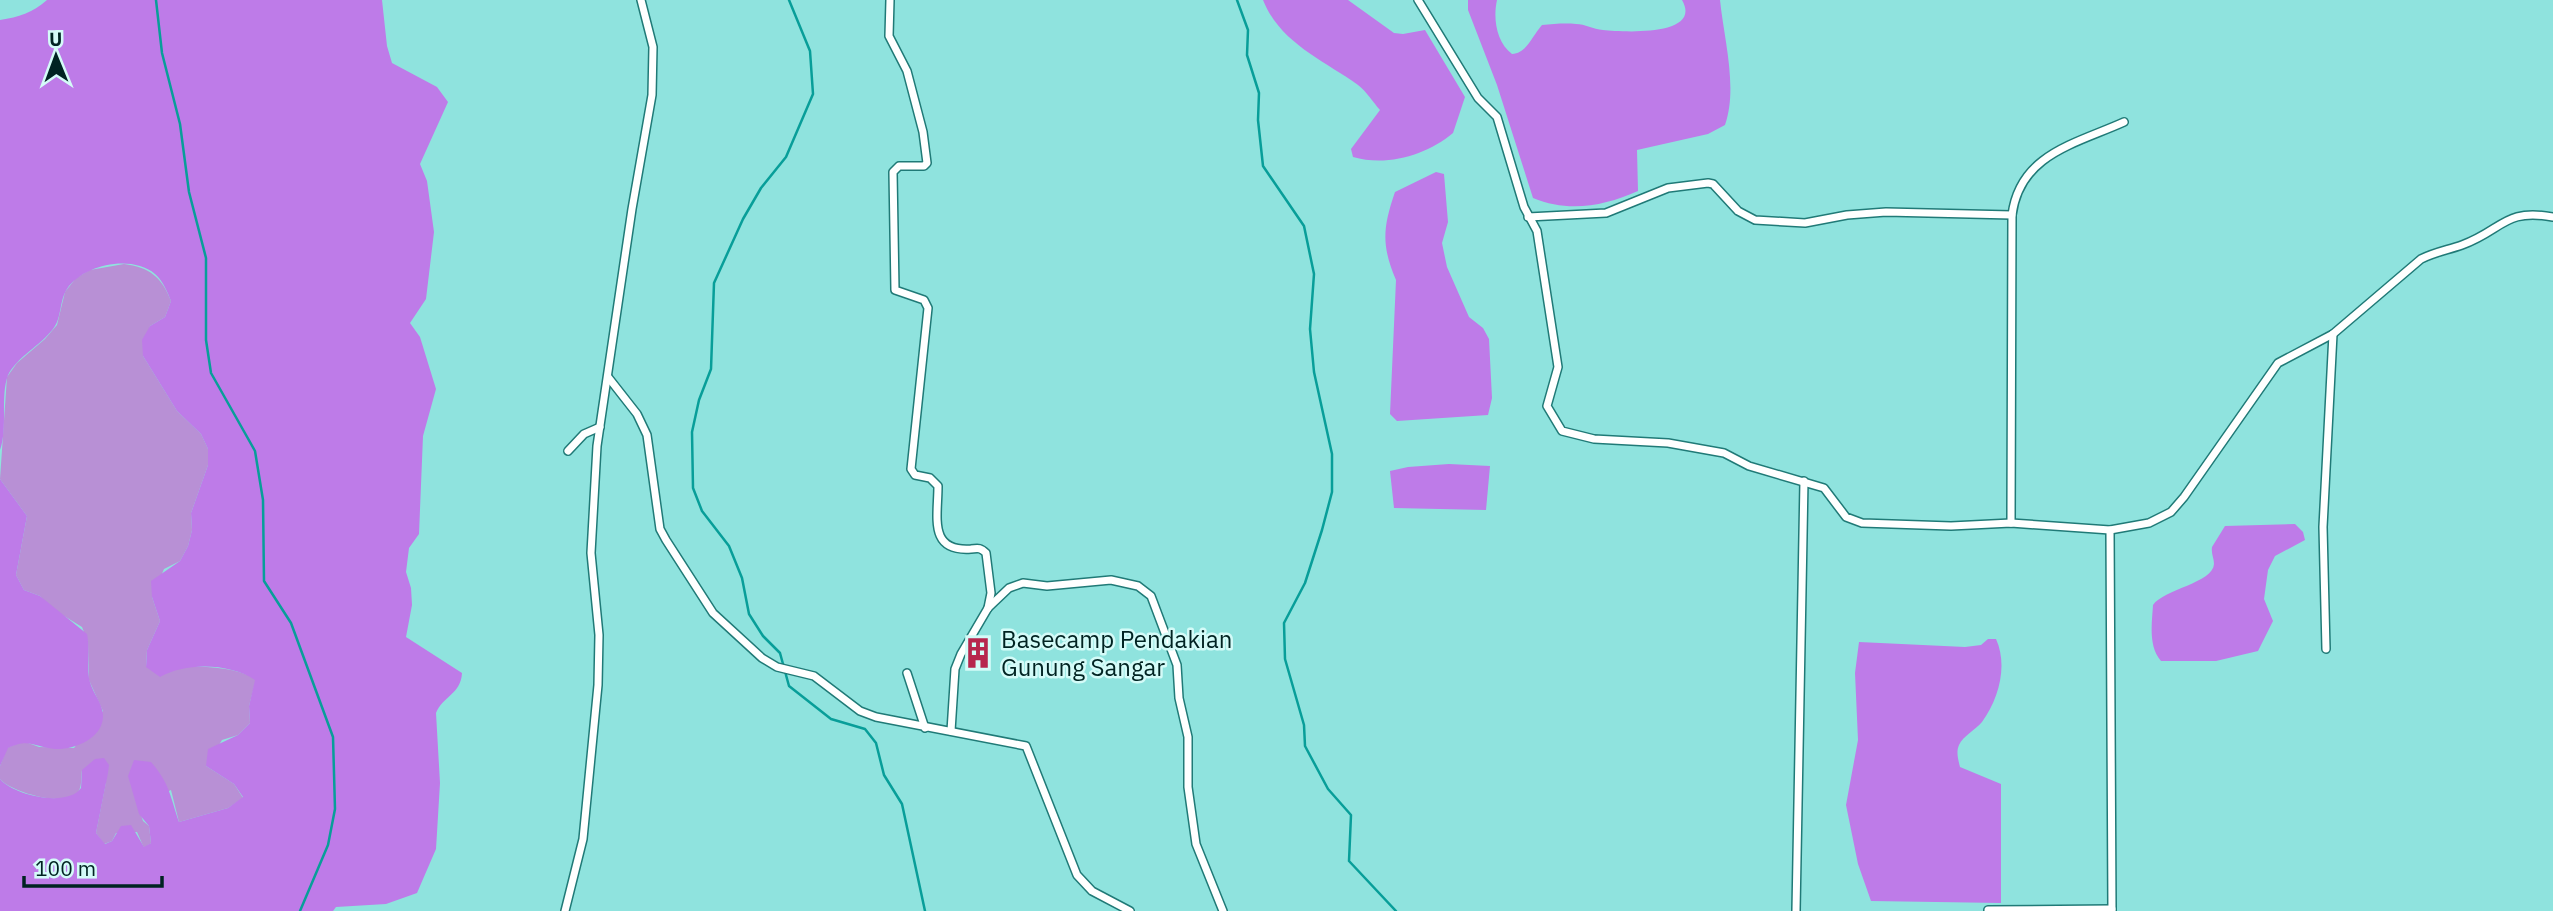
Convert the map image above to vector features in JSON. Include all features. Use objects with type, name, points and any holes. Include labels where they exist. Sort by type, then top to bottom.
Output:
[{"type":"street","points":[[565,911],[583,839],[598,685],[598,635],[591,553],[600,427],[632,209],[652,95],[653,47],[641,0]]},
{"type":"street","points":[[890,0],[889,36],[907,71],[923,132],[927,163],[924,166],[899,166],[893,172],[895,290],[928,304],[911,469],[915,475],[930,478],[938,486],[938,528],[944,543],[956,550],[980,548],[986,553],[991,593],[988,608],[956,668],[951,731]]},
{"type":"street","points":[[1418,0],[1478,98],[1497,117],[1528,217],[1537,231],[1543,253],[1558,367],[1546,406],[1562,431],[1594,439],[1706,449],[1758,469],[1826,489],[1846,517],[1862,523],[1951,526],[2011,523],[2110,530],[2149,523],[2171,512],[2199,479],[2278,363],[2333,334],[2421,259],[2437,251],[2463,244],[2523,214],[2553,217]]},
{"type":"street","points":[[2011,523],[2012,215],[2019,184],[2038,163],[2054,153],[2124,122]]},
{"type":"street","points":[[1528,217],[1606,213],[1658,191],[1708,183],[1713,184],[1738,211],[1755,220],[1805,223],[1847,215],[1886,212],[2012,215]]},
{"type":"street","points":[[2326,649],[2323,527],[2333,334]]},
{"type":"street","points":[[608,377],[637,414],[647,435],[660,529],[713,613],[762,658],[777,667],[814,676],[860,712],[925,728],[1021,744],[1028,748],[1077,876],[1092,891],[1129,911]]},
{"type":"street","points":[[568,451],[584,434],[600,427]]},
{"type":"street","points":[[1796,911],[1804,481]]},
{"type":"street","points":[[1988,910],[2112,910],[2110,530]]},
{"type":"street","points":[[988,608],[1009,588],[1023,583],[1047,586],[1111,580],[1138,586],[1151,596],[1177,665],[1179,698],[1188,737],[1188,787],[1196,844],[1223,911]]},
{"type":"street","points":[[906,673],[925,728]]},
{"type":"shaded area","points":[[47,0],[382,0],[387,46],[392,63],[437,87],[448,102],[420,164],[427,181],[434,232],[426,299],[410,323],[420,337],[436,389],[423,436],[419,534],[409,548],[406,572],[412,605],[406,637],[462,673],[459,686],[436,713],[440,783],[436,849],[417,893],[386,904],[336,907],[333,911],[0,911],[0,779],[16,790],[28,794],[64,797],[81,788],[82,770],[95,759],[104,758],[109,765],[96,833],[105,844],[112,841],[121,826],[131,825],[144,847],[151,843],[149,826],[139,814],[128,776],[134,760],[151,762],[157,770],[169,790],[179,822],[228,808],[243,797],[234,784],[206,766],[208,749],[238,735],[250,723],[249,706],[255,680],[233,670],[208,666],[182,669],[160,677],[146,667],[147,650],[160,621],[152,597],[151,581],[180,561],[188,546],[192,530],[191,513],[208,465],[208,449],[201,434],[177,411],[143,356],[142,340],[150,326],[165,317],[171,301],[163,283],[155,274],[133,265],[108,265],[96,268],[74,281],[67,289],[53,329],[17,362],[8,375],[0,450],[0,20],[25,14]]},
{"type":"shaded area","points":[[1263,0],[1348,0],[1394,33],[1425,30],[1465,97],[1453,133],[1443,141],[1406,157],[1379,161],[1353,157],[1351,149],[1380,110],[1358,85],[1291,39],[1280,28]]},
{"type":"shaded area","points":[[1468,0],[1497,0],[1497,29],[1502,43],[1512,54],[1522,51],[1542,25],[1579,24],[1599,29],[1658,30],[1681,21],[1685,12],[1682,0],[1720,0],[1730,79],[1729,111],[1725,125],[1708,134],[1637,150],[1638,191],[1612,201],[1573,206],[1546,203],[1533,198],[1497,85],[1468,10]]},
{"type":"shaded area","points":[[1436,172],[1444,174],[1448,222],[1442,243],[1447,267],[1469,317],[1483,328],[1489,339],[1492,398],[1488,415],[1397,421],[1390,414],[1396,280],[1386,246],[1386,226],[1395,192]]},
{"type":"shaded area","points":[[124,264],[154,275],[171,301],[165,317],[150,326],[143,356],[177,411],[201,434],[208,449],[208,465],[191,513],[192,530],[188,546],[180,561],[164,569],[152,597],[160,621],[147,650],[146,666],[217,668],[244,673],[256,679],[249,706],[250,723],[238,735],[222,740],[206,766],[234,784],[243,798],[228,808],[179,822],[171,790],[138,806],[143,821],[149,826],[151,843],[144,848],[137,832],[116,833],[112,841],[104,844],[96,833],[106,782],[82,770],[78,792],[62,799],[26,793],[0,779],[0,766],[7,748],[23,741],[39,747],[74,748],[103,711],[89,680],[88,642],[82,627],[53,609],[40,596],[24,590],[16,575],[27,516],[0,479],[7,377],[17,363],[57,325],[65,292],[76,278],[90,270]]},
{"type":"shaded area","points":[[1449,464],[1490,466],[1486,510],[1394,508],[1390,471]]},
{"type":"shaded area","points":[[0,479],[27,516],[16,575],[24,590],[40,596],[87,634],[89,678],[101,705],[103,719],[96,734],[81,744],[63,749],[27,743],[15,745],[8,748],[0,766]]},
{"type":"shaded area","points":[[2295,524],[2303,532],[2305,540],[2275,556],[2268,570],[2264,599],[2273,621],[2258,651],[2216,661],[2161,661],[2152,641],[2153,605],[2159,599],[2212,571],[2212,547],[2225,526]]},
{"type":"shaded area","points":[[1988,639],[1996,639],[2000,649],[2000,682],[1988,713],[1961,742],[1957,753],[1960,767],[2001,784],[2001,903],[1871,901],[1858,864],[1846,805],[1858,740],[1855,673],[1859,642],[1965,647],[1981,645]]},
{"type":"waterway","points":[[156,0],[162,53],[180,124],[189,192],[206,258],[206,340],[211,373],[255,451],[263,500],[264,581],[291,623],[333,737],[335,809],[328,845],[300,911]]},
{"type":"waterway","points":[[789,0],[810,51],[813,94],[786,157],[761,188],[743,219],[714,283],[711,369],[699,400],[692,432],[693,488],[702,511],[729,546],[742,578],[749,614],[763,636],[780,653],[789,686],[831,719],[865,729],[876,743],[884,775],[902,804],[925,911]]},
{"type":"waterway","points":[[1237,0],[1248,30],[1247,55],[1259,93],[1258,120],[1263,166],[1304,226],[1314,274],[1310,329],[1314,372],[1332,454],[1332,492],[1322,530],[1305,583],[1284,623],[1285,659],[1304,725],[1305,746],[1328,789],[1351,815],[1349,861],[1396,911]]},
{"type":"place","name":"Basecamp Pendakian Gunung Sangar","points":[[978,653]]}]
